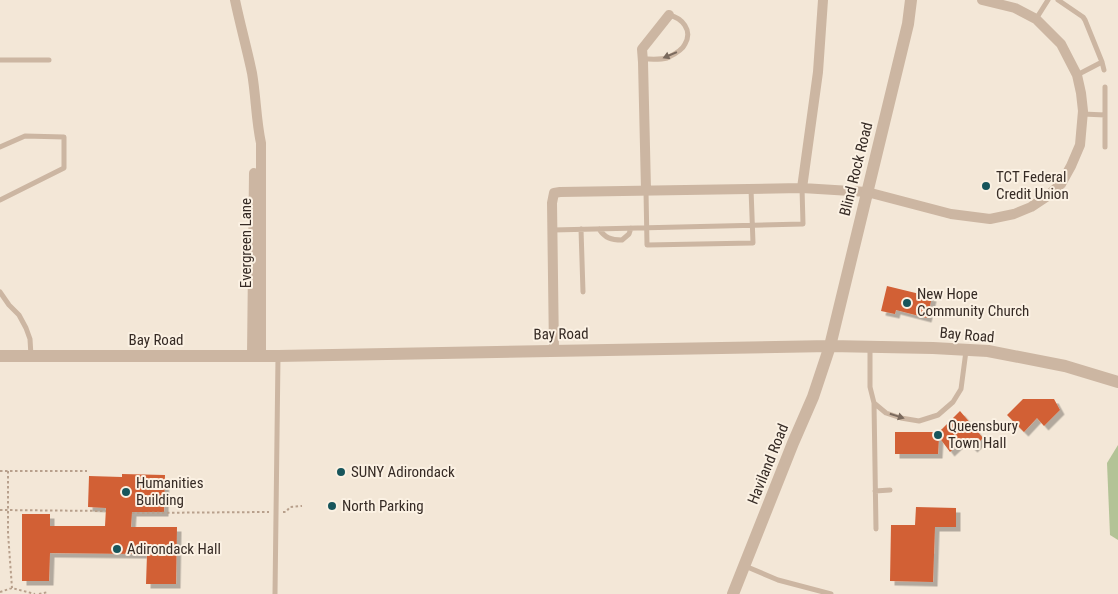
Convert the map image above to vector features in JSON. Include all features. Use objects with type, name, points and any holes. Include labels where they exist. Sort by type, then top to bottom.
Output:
[{"type":"street","name":"Evergreen Lane","points":[[235,0],[252,74],[257,107],[258,130],[255,144],[256,356]]},
{"type":"street","points":[[802,188],[818,72],[823,0]]},
{"type":"street","name":"Blind Rock Road","points":[[830,346],[908,24],[911,0]]},
{"type":"street","points":[[554,351],[552,203],[554,193],[802,188],[867,192],[952,214],[990,219],[1014,214],[1046,198],[1061,184],[1080,146],[1083,114],[1082,93],[1077,75],[1061,44],[1036,20],[1015,8],[982,0]]},
{"type":"street","points":[[646,190],[642,49],[669,15]]},
{"type":"street","name":"Bay Road","points":[[0,356],[278,356],[830,346],[988,351],[1065,366],[1118,382]]},
{"type":"street","name":"Haviland Road","points":[[733,594],[813,397],[830,346]]},
{"type":"lane","points":[[1036,20],[1048,0]]},
{"type":"lane","points":[[1058,0],[1085,20],[1104,70]]},
{"type":"lane","points":[[643,58],[667,58],[681,49],[686,43],[688,37],[685,24],[680,19],[669,15]]},
{"type":"lane","points":[[0,60],[49,60]]},
{"type":"lane","points":[[1077,75],[1102,62]]},
{"type":"lane","points":[[1105,87],[1105,147]]},
{"type":"lane","points":[[1083,114],[1105,115]]},
{"type":"lane","points":[[0,147],[25,136],[64,138],[64,168],[0,200]]},
{"type":"lane","points":[[552,230],[802,224],[802,188]]},
{"type":"lane","points":[[646,190],[647,245],[753,243],[751,189]]},
{"type":"lane","points":[[599,228],[607,238],[622,240],[629,234],[631,228]]},
{"type":"lane","points":[[581,229],[582,292]]},
{"type":"lane","points":[[0,292],[19,315],[26,328],[30,339],[31,356]]},
{"type":"lane","points":[[870,347],[870,387],[874,403],[876,529]]},
{"type":"lane","points":[[874,403],[886,413],[901,418],[918,421],[938,415],[953,402],[961,389],[966,350]]},
{"type":"lane","points":[[275,594],[278,356]]},
{"type":"lane","points":[[875,490],[890,490]]},
{"type":"lane","points":[[744,565],[778,580],[831,594]]},
{"type":"path","points":[[0,471],[87,471]]},
{"type":"path","points":[[8,471],[9,556],[12,588]]},
{"type":"path","points":[[283,512],[286,512],[290,507],[302,506]]},
{"type":"path","points":[[0,510],[106,511]]},
{"type":"path","points":[[132,514],[271,512]]},
{"type":"path","points":[[0,592],[12,588],[35,594]]},
{"type":"path","points":[[40,594],[48,592]]},
{"type":"green space","points":[[1118,445],[1118,540],[1110,535],[1107,463]]},
{"type":"building","name":"New Hope Community Church","points":[[887,286],[932,297],[927,318],[896,310],[895,314],[881,311]]},
{"type":"building","points":[[1023,399],[1054,399],[1060,410],[1044,426],[1037,418],[1024,432],[1007,415]]},
{"type":"building","name":"Queensbury Town Hall","points":[[960,411],[983,438],[973,448],[964,439],[950,452],[939,437],[938,454],[895,454],[895,432],[938,432]]},
{"type":"building","name":"Adirondack Hall","points":[[122,474],[165,475],[164,512],[132,512],[131,527],[177,527],[176,584],[146,584],[147,554],[50,553],[49,581],[22,581],[22,514],[50,514],[50,526],[105,526],[106,508],[88,507],[89,476],[122,477]]},
{"type":"building","points":[[916,507],[956,508],[956,527],[935,527],[933,582],[890,581],[891,525],[915,525]]},
{"type":"place","name":"TCT Federal Credit Union","points":[[986,186]]},
{"type":"place","name":"New Hope Community Church","points":[[907,303]]},
{"type":"place","name":"Queensbury Town Hall","points":[[938,435]]},
{"type":"place","name":"SUNY Adirondack","points":[[341,472]]},
{"type":"place","name":"Humanities Building","points":[[126,492]]},
{"type":"place","name":"North Parking","points":[[332,506]]},
{"type":"place","name":"Adirondack Hall","points":[[117,549]]}]
